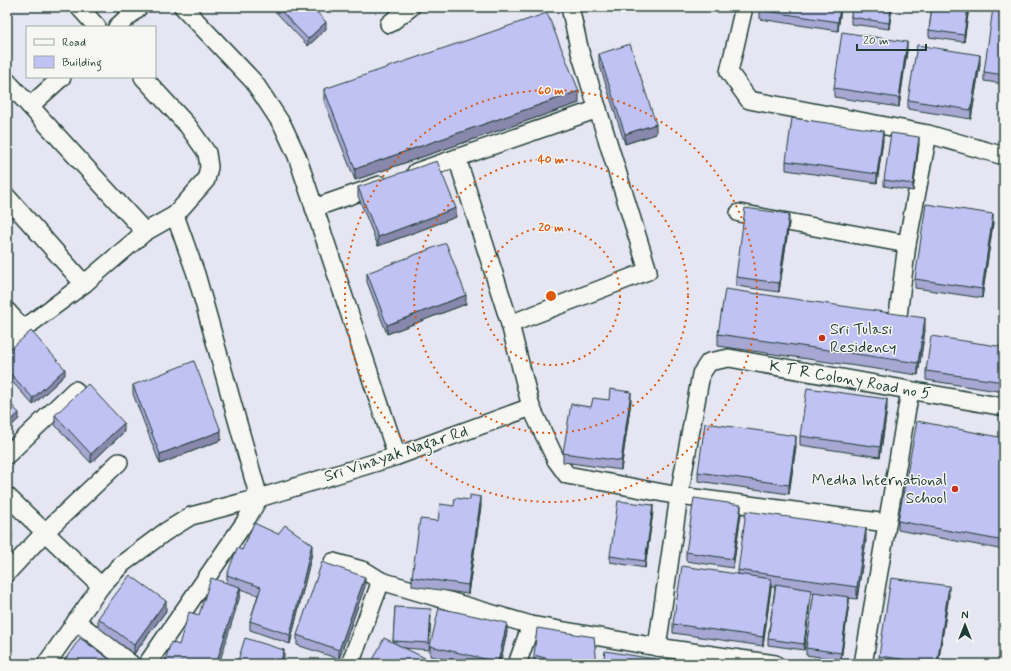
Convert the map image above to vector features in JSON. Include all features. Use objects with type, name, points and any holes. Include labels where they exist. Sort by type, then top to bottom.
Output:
[{"type":"street","points":[[79,7],[96,26]]},
{"type":"street","points":[[118,26],[139,7]]},
{"type":"street","points":[[183,7],[254,82],[279,119],[297,156],[397,456]]},
{"type":"street","points":[[389,24],[411,7]]},
{"type":"street","points":[[510,324],[648,271],[580,52],[570,7]]},
{"type":"street","points":[[744,7],[730,72],[749,100],[928,134],[1004,156]]},
{"type":"street","points":[[30,106],[61,78]]},
{"type":"street","points":[[7,341],[84,284],[145,232],[175,215],[206,180],[209,167],[207,153],[188,126],[144,78]]},
{"type":"street","points":[[7,81],[145,232]]},
{"type":"street","points":[[314,208],[598,109]]},
{"type":"street","points":[[898,316],[907,244],[928,134]]},
{"type":"street","points":[[457,158],[510,324],[531,407],[556,460],[567,475],[679,496],[887,523]]},
{"type":"street","points":[[7,196],[84,284]]},
{"type":"street","points":[[739,213],[907,244]]},
{"type":"street","points":[[147,664],[245,522],[259,498],[196,274],[175,215]]},
{"type":"street","points":[[7,311],[23,329]]},
{"type":"street","name":"K T R Colony Road no 5","points":[[679,496],[701,374],[709,362],[729,358],[1004,407]]},
{"type":"street","points":[[7,455],[75,390]]},
{"type":"street","points":[[863,664],[910,390]]},
{"type":"street","name":"Sri Vinayak Nagar Rd","points":[[46,664],[101,586],[122,564],[165,532],[191,516],[259,498],[397,456],[531,407]]},
{"type":"street","points":[[7,573],[44,533],[119,462]]},
{"type":"street","points":[[7,496],[101,586]]},
{"type":"street","points":[[657,647],[679,496]]},
{"type":"street","points":[[333,562],[365,571],[381,581],[531,625],[657,647],[775,664]]},
{"type":"street","points":[[350,664],[381,581]]},
{"type":"street","points":[[76,621],[131,664]]},
{"type":"street","points":[[517,664],[531,625]]},
{"type":"building","points":[[277,7],[312,7],[326,22],[308,39]]},
{"type":"building","points":[[760,7],[840,7],[838,22],[760,10]]},
{"type":"building","points":[[852,7],[891,7],[889,23],[851,17]]},
{"type":"building","points":[[932,7],[968,7],[964,35],[929,30]]},
{"type":"building","points":[[993,8],[1004,10],[1004,75],[984,72]]},
{"type":"building","points":[[547,13],[579,91],[355,169],[324,89]]},
{"type":"building","points":[[842,32],[907,42],[899,98],[834,88]]},
{"type":"building","points":[[630,44],[656,124],[625,134],[599,54]]},
{"type":"building","points":[[917,45],[980,55],[971,110],[908,100]]},
{"type":"building","points":[[792,118],[883,131],[877,174],[786,161]]},
{"type":"building","points":[[891,133],[919,137],[913,184],[884,180]]},
{"type":"building","points":[[437,161],[456,208],[378,237],[358,187]]},
{"type":"building","points":[[926,204],[993,214],[982,289],[915,279]]},
{"type":"building","points":[[745,208],[789,214],[779,283],[736,277]]},
{"type":"building","points":[[446,243],[466,295],[387,325],[367,273]]},
{"type":"building","name":"Sri Tulasi Residency","points":[[725,289],[925,318],[918,363],[718,334]]},
{"type":"building","points":[[31,331],[65,369],[33,398],[7,370],[7,352]]},
{"type":"building","points":[[931,336],[1004,347],[1004,382],[926,371]]},
{"type":"building","points":[[194,361],[221,431],[160,454],[133,385]]},
{"type":"building","points":[[88,384],[124,423],[91,454],[55,415]]},
{"type":"building","points":[[807,388],[887,399],[880,447],[800,436]]},
{"type":"building","points":[[610,389],[631,392],[621,461],[563,453],[571,404],[591,407],[593,398],[609,400]]},
{"type":"building","points":[[7,400],[19,413],[7,424]]},
{"type":"building","name":"Medha International School","points":[[917,421],[1004,438],[1004,541],[898,521]]},
{"type":"building","points":[[705,423],[796,436],[789,485],[698,472]]},
{"type":"building","points":[[470,495],[481,497],[468,585],[412,577],[420,519],[438,521],[440,504],[454,506],[455,498],[470,500]]},
{"type":"building","points":[[694,498],[741,505],[733,559],[686,552]]},
{"type":"building","points":[[618,501],[653,505],[645,561],[610,556]]},
{"type":"building","points":[[746,511],[866,528],[857,587],[738,570]]},
{"type":"building","points":[[254,523],[278,534],[285,525],[312,544],[290,635],[250,621],[261,587],[227,575],[237,548],[242,550]]},
{"type":"building","points":[[7,525],[12,530],[7,536]]},
{"type":"building","points":[[322,562],[365,577],[339,650],[297,635]]},
{"type":"building","points":[[682,566],[771,579],[763,637],[673,624]]},
{"type":"building","points":[[130,575],[166,601],[134,645],[98,618]]},
{"type":"building","points":[[211,578],[240,587],[216,664],[164,664],[171,642],[179,645],[189,612],[199,615]]},
{"type":"building","points":[[891,578],[949,586],[937,664],[879,656]]},
{"type":"building","points":[[776,584],[811,590],[804,644],[768,639]]},
{"type":"building","points":[[814,592],[849,597],[841,653],[806,648]]},
{"type":"building","points":[[395,607],[431,609],[429,643],[393,641]]},
{"type":"building","points":[[439,608],[507,623],[498,662],[430,646]]},
{"type":"building","points":[[537,628],[594,637],[597,664],[567,664],[534,655]]},
{"type":"building","points":[[80,638],[116,664],[62,664]]},
{"type":"building","points":[[245,638],[284,650],[280,664],[237,664]]},
{"type":"building","points":[[384,638],[433,662],[432,664],[371,664]]},
{"type":"building","points":[[605,651],[685,664],[603,664]]},
{"type":"place","name":"Sri Tulasi Residency","points":[[822,338]]},
{"type":"place","name":"Medha International School","points":[[955,489]]}]
